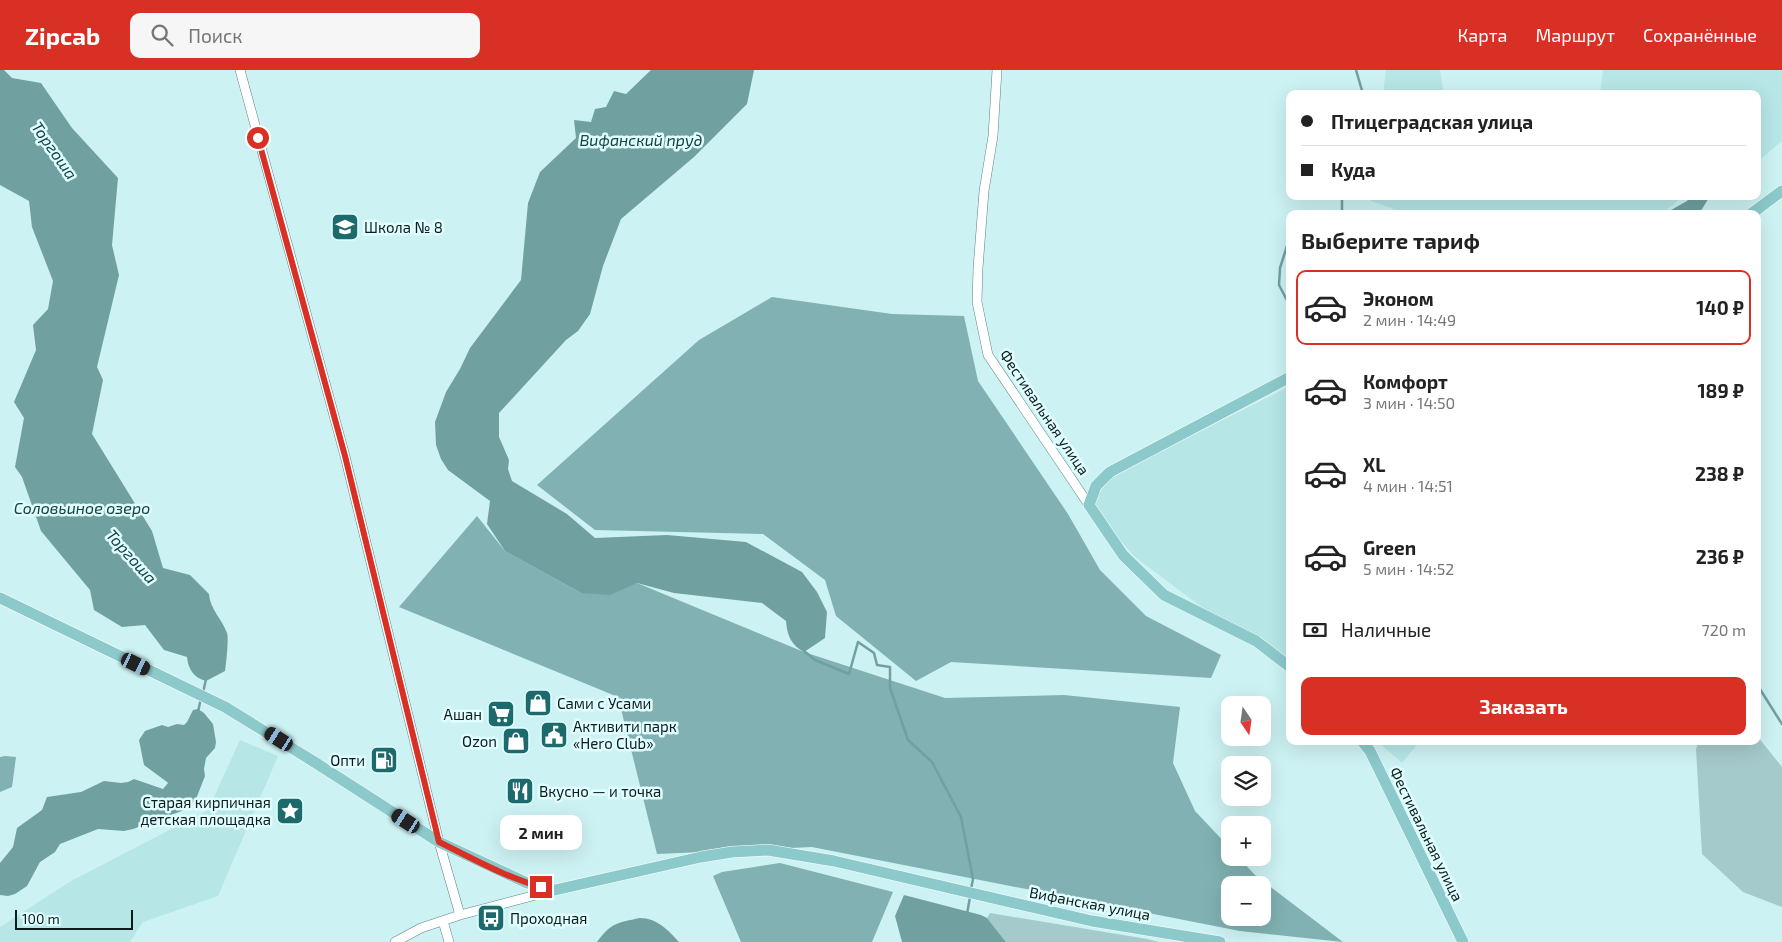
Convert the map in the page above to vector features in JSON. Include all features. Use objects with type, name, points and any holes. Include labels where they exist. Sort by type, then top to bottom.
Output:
[{"type":"main road","points":[[1757,210],[1781,194]]},
{"type":"main road","points":[[1089,505],[1096,486],[1110,472],[1286,379]]},
{"type":"main road","name":"Фестивальная улица","points":[[1089,505],[1123,555],[1164,595],[1256,641],[1286,664]]},
{"type":"main road","points":[[0,598],[225,708],[279,739],[439,842],[527,883],[555,890]]},
{"type":"main road","name":"Фестивальная улица","points":[[1365,745],[1370,751],[1463,942]]},
{"type":"main road","name":"Вифанская улица","points":[[555,890],[701,857],[732,852],[768,850],[834,860],[996,900],[1092,921],[1220,942]]},
{"type":"street","points":[[240,70],[345,456],[439,842],[460,915]]},
{"type":"street","name":"Фестивальная улица","points":[[997,70],[992,145],[984,191],[977,302],[988,355],[1089,505]]},
{"type":"street","points":[[395,942],[421,928],[460,915],[555,890]]},
{"type":"street","points":[[443,921],[449,942]]},
{"type":"shaded area","points":[[1386,70],[1440,70],[1443,90],[1384,90]]},
{"type":"shaded area","points":[[1603,70],[1782,70],[1782,141],[1761,158],[1761,90],[1600,90]]},
{"type":"shaded area","points":[[1678,200],[1666,210],[1397,210],[1371,201]]},
{"type":"shaded area","points":[[772,297],[892,314],[964,316],[978,381],[1068,514],[1100,570],[1146,616],[1221,655],[1211,678],[951,662],[916,681],[836,616],[825,580],[763,534],[595,530],[537,485],[699,340]]},
{"type":"shaded area","points":[[1286,388],[1286,658],[1273,647],[1203,608],[1135,557],[1089,505],[1114,475]]},
{"type":"shaded area","points":[[477,516],[505,551],[581,593],[637,583],[804,652],[945,698],[1064,695],[1180,707],[1173,763],[1195,811],[1221,838],[1221,866],[1247,866],[1256,876],[1221,876],[1221,926],[1271,926],[1271,887],[1343,942],[1240,931],[812,847],[657,854],[618,697],[399,607]]},
{"type":"shaded area","points":[[240,740],[278,756],[218,896],[143,922],[130,942],[0,942],[0,927],[71,881],[208,810]]},
{"type":"shaded area","points":[[1761,741],[1782,767],[1782,907],[1743,892],[1702,854],[1696,749],[1698,745],[1761,745]]},
{"type":"shaded area","points":[[1382,745],[1417,745],[1402,763]]},
{"type":"shaded area","points":[[0,757],[16,757],[12,787],[0,792]]},
{"type":"shaded area","points":[[780,863],[893,892],[872,942],[741,942],[713,876],[722,872]]},
{"type":"shaded area","points":[[990,913],[1159,942],[1006,942],[987,918]]},
{"type":"water","name":"Соловьиное озеро","points":[[0,70],[4,70],[12,78],[41,83],[72,128],[118,178],[112,245],[119,275],[97,367],[103,380],[92,434],[152,531],[163,568],[190,575],[209,594],[212,604],[225,628],[228,640],[225,671],[206,681],[198,678],[192,672],[187,657],[164,650],[145,625],[122,627],[94,610],[90,590],[41,531],[22,477],[15,467],[24,418],[14,402],[36,350],[33,325],[48,309],[53,281],[32,227],[29,201],[0,185]]},
{"type":"water","name":"Вифанский пруд","points":[[651,70],[754,70],[747,104],[694,157],[621,219],[603,266],[590,314],[578,331],[566,340],[499,413],[499,437],[509,460],[508,469],[512,481],[567,514],[595,538],[667,535],[746,542],[802,572],[817,592],[827,612],[825,638],[804,652],[790,639],[786,621],[762,603],[674,593],[637,583],[610,595],[581,593],[505,551],[487,524],[490,501],[448,470],[441,459],[436,445],[435,422],[446,392],[470,348],[521,280],[528,203],[540,172],[576,138],[574,120],[591,122],[595,109],[606,107],[614,91],[626,94]]},
{"type":"water","points":[[1708,200],[1701,210],[1671,210],[1687,201]]},
{"type":"water","points":[[198,709],[213,724],[216,742],[215,748],[206,758],[205,776],[196,799],[187,809],[133,829],[124,831],[98,829],[60,844],[55,852],[40,862],[27,886],[15,894],[8,896],[0,895],[0,863],[13,847],[17,828],[42,810],[47,797],[81,792],[104,781],[121,783],[134,779],[163,789],[168,783],[144,765],[139,740],[145,731],[162,725],[168,727],[177,724],[184,725],[193,710]]},
{"type":"water","points":[[904,895],[981,915],[987,918],[1006,942],[902,942],[895,916]]},
{"type":"water","points":[[640,918],[657,922],[679,942],[597,942],[616,924]]},
{"type":"waterway","points":[[1356,70],[1362,90]]},
{"type":"waterway","points":[[1342,200],[1342,210]]},
{"type":"waterway","points":[[1286,249],[1280,268],[1279,285],[1286,298]]},
{"type":"waterway","points":[[804,651],[815,660],[849,674],[858,642],[874,653],[877,665],[890,667],[890,688],[908,740],[932,762],[961,817],[973,879],[971,889]]},
{"type":"waterway","name":"Торгоша","points":[[203,693],[206,679]]},
{"type":"waterway","points":[[1761,691],[1782,724]]},
{"type":"waterway","name":"Торгоша","points":[[198,712],[201,698]]},
{"type":"waterway","points":[[967,914],[970,897]]},
{"type":"place","name":"Школа № 8","points":[[345,227]]},
{"type":"place","name":"Сами с Усами","points":[[538,703]]},
{"type":"place","name":"Ашан","points":[[501,714]]},
{"type":"place","name":"Активити парк «Hero Club»","points":[[554,735]]},
{"type":"place","name":"Ozon","points":[[516,741]]},
{"type":"place","name":"Опти","points":[[384,760]]},
{"type":"place","name":"Вкусно — и точка","points":[[520,791]]},
{"type":"place","name":"Старая кирпичная детская площадка","points":[[290,811]]},
{"type":"place","name":"Проходная","points":[[491,918]]},
{"type":"route","points":[[258,138],[345,456],[439,842],[491,868],[541,887]]}]
